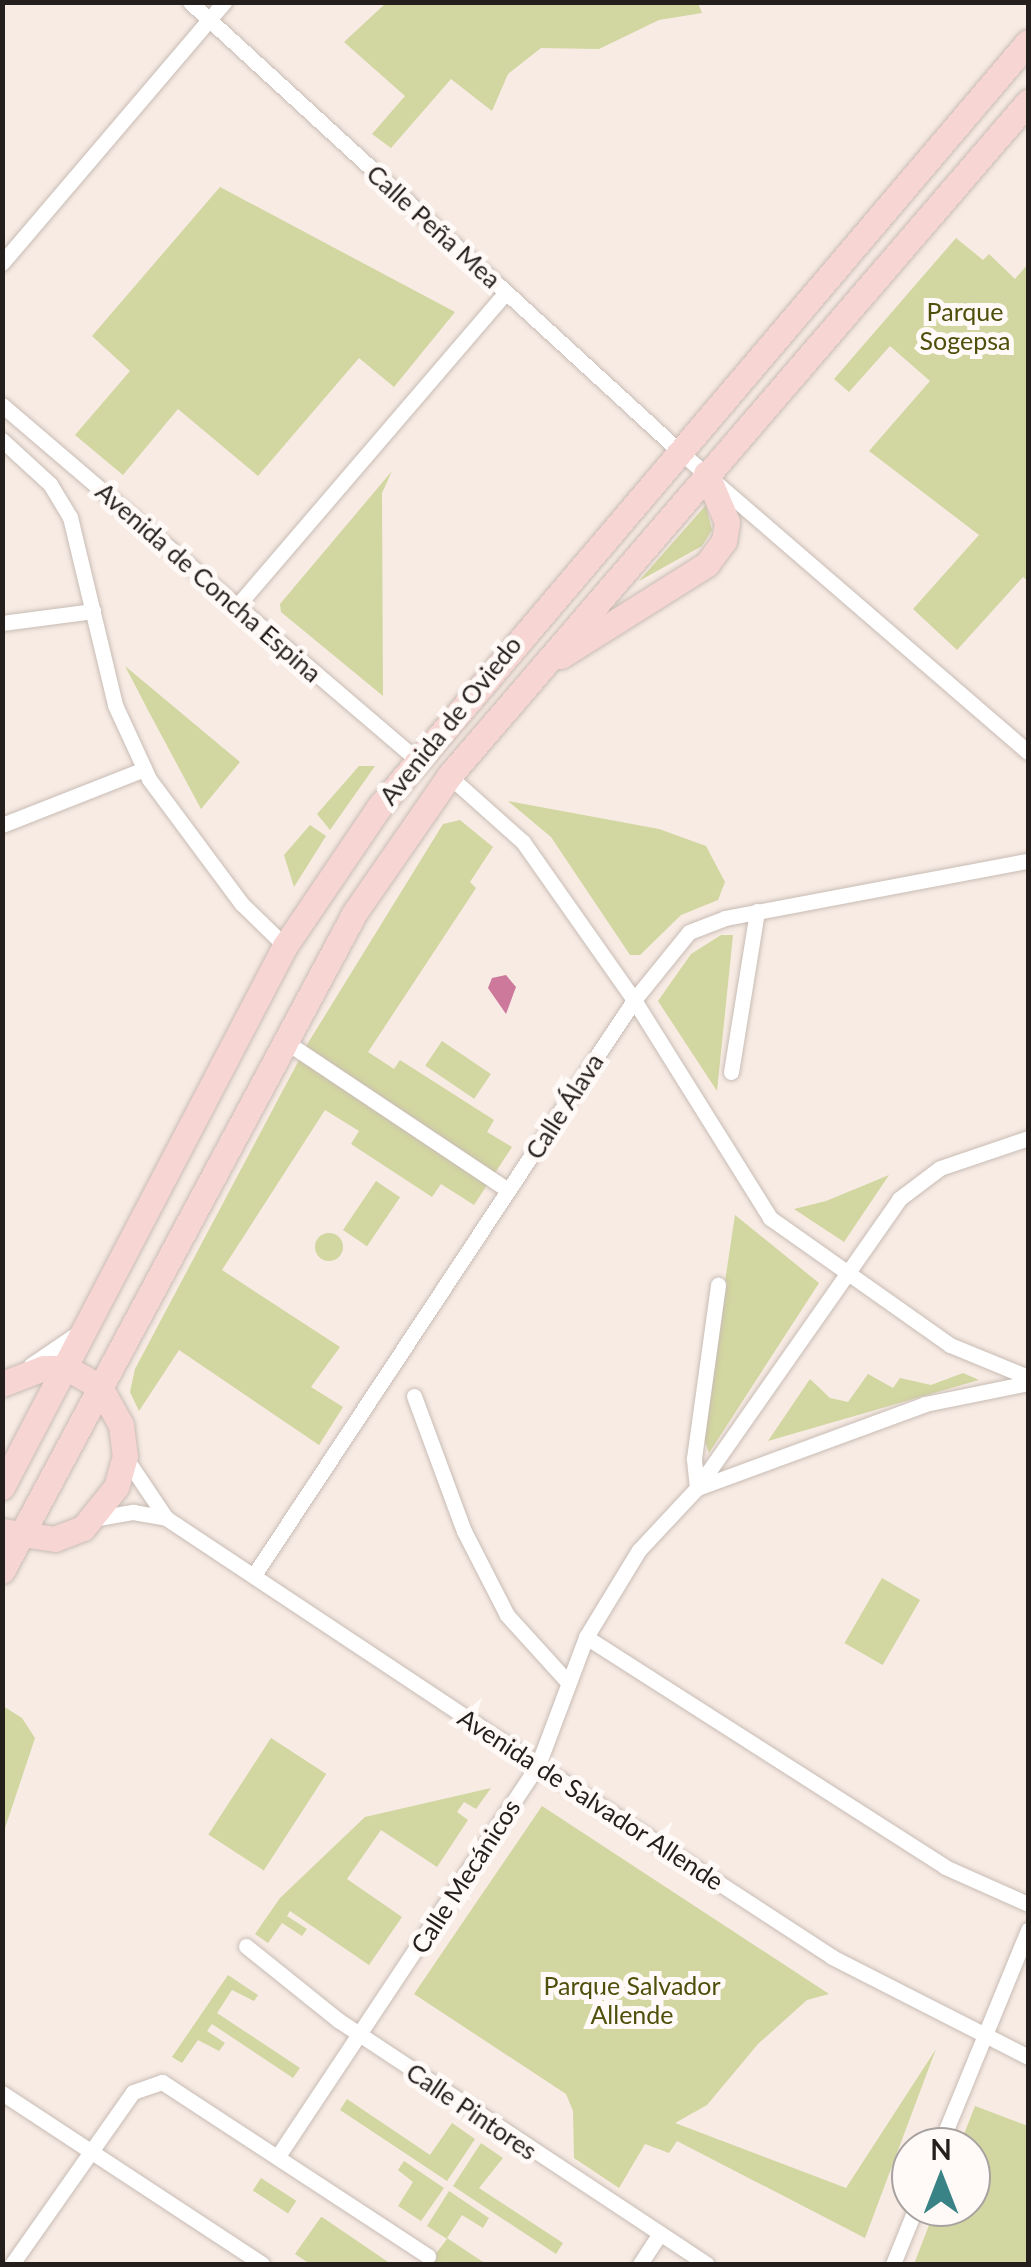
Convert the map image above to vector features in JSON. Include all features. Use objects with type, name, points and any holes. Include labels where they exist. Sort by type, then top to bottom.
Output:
[{"type":"main road","name":"Avenida de Oviedo","points":[[2,1486],[285,946],[416,760],[1028,42]]},
{"type":"main road","name":"Avenida de Oviedo","points":[[2,1572],[12,1534],[36,1507],[355,912],[449,776],[1028,102]]},
{"type":"main road","name":"Avenida de Oviedo","points":[[536,673],[708,564],[724,541],[727,522],[706,473]]},
{"type":"main road","points":[[2,1572],[54,1539],[98,1518],[125,1456],[121,1425],[100,1386],[66,1368],[10,1379]]},
{"type":"main road","points":[[12,1534],[54,1539]]},
{"type":"street","name":"Calle Peña Mea","points":[[190,2],[678,450],[1028,752]]},
{"type":"street","points":[[2,263],[224,2]]},
{"type":"street","points":[[237,606],[506,292]]},
{"type":"street","name":"Avenida de Concha Espina","points":[[2,405],[416,760]]},
{"type":"street","points":[[2,440],[60,497],[115,704],[144,770],[242,904],[285,946]]},
{"type":"street","points":[[2,622],[93,611]]},
{"type":"street","points":[[2,825],[144,770]]},
{"type":"street","points":[[449,776],[523,842],[634,1000],[770,1218],[950,1345],[1028,1380]]},
{"type":"street","name":"Calle Álava","points":[[254,1575],[634,1000],[689,932],[758,911],[1028,860]]},
{"type":"street","points":[[731,1072],[758,911]]},
{"type":"street","points":[[292,1046],[508,1190]]},
{"type":"street","name":"Calle Mecánicos","points":[[278,2156],[538,1765],[566,1680],[586,1636],[639,1550],[696,1488],[850,1276],[898,1200],[921,1178],[1028,1138]]},
{"type":"street","points":[[718,1284],[694,1458],[696,1488],[924,1404],[1028,1380]]},
{"type":"street","points":[[10,1379],[92,1320]]},
{"type":"street","points":[[414,1396],[464,1531],[507,1615],[566,1680]]},
{"type":"street","name":"Avenida de Salvador Allende","points":[[125,1456],[134,1478],[166,1518],[832,1957],[984,2039],[1028,2057]]},
{"type":"street","name":"Avenida de Salvador Allende","points":[[98,1518],[133,1512],[166,1518]]},
{"type":"street","points":[[586,1636],[946,1866],[1028,1904]]},
{"type":"street","points":[[947,2127],[1028,1930]]},
{"type":"street","name":"Calle Pintores","points":[[246,1946],[358,2034],[658,2236],[707,2264]]},
{"type":"street","points":[[12,2264],[133,2092],[162,2082],[428,2256]]},
{"type":"street","points":[[2,2093],[262,2264]]},
{"type":"street","points":[[893,2264],[908,2227]]},
{"type":"street","points":[[640,2264],[658,2236]]},
{"type":"green space","points":[[386,3],[698,3],[702,13],[659,20],[599,49],[541,48],[508,74],[492,111],[451,79],[391,148],[372,134],[405,96],[344,42]]},
{"type":"green space","points":[[220,187],[455,312],[394,387],[359,358],[258,476],[178,409],[123,475],[75,435],[130,371],[92,336]]},
{"type":"green space","name":"Parque Sogepsa","points":[[956,238],[983,260],[989,254],[1015,279],[1028,264],[1028,581],[1023,577],[957,650],[913,609],[979,535],[869,451],[930,381],[890,346],[849,392],[834,379]]},
{"type":"green space","points":[[392,471],[382,493],[383,696],[281,612],[280,604]]},
{"type":"green space","points":[[706,505],[712,530],[702,546],[639,581]]},
{"type":"green space","points":[[125,666],[240,762],[201,809],[150,714]]},
{"type":"green space","points":[[359,766],[375,766],[330,830],[317,814]]},
{"type":"green space","points":[[508,801],[659,829],[706,846],[725,882],[718,900],[681,915],[640,955],[630,955],[551,837]]},
{"type":"green space","points":[[460,820],[493,847],[470,882],[476,888],[368,1052],[394,1069],[400,1060],[494,1120],[487,1132],[512,1147],[474,1205],[441,1184],[432,1197],[351,1144],[359,1131],[325,1110],[222,1270],[340,1347],[311,1387],[343,1407],[319,1445],[179,1350],[139,1411],[130,1392],[135,1369],[308,1043],[443,824]]},
{"type":"green space","points":[[310,825],[326,836],[294,887],[284,855]]},
{"type":"green space","points":[[721,935],[733,935],[717,1091],[658,1001],[691,954]]},
{"type":"green space","points":[[442,1041],[491,1074],[474,1099],[425,1066]]},
{"type":"green space","points":[[889,1175],[844,1242],[794,1209],[826,1201]]},
{"type":"green space","points":[[376,1181],[400,1197],[367,1246],[343,1230]]},
{"type":"green space","points":[[735,1215],[819,1283],[709,1453],[702,1434]]},
{"type":"green space","points":[[329,1233],[339,1237],[343,1247],[339,1257],[329,1261],[319,1257],[315,1247],[319,1237]]},
{"type":"green space","points":[[963,1373],[979,1380],[768,1441],[810,1379],[830,1398],[848,1402],[868,1374],[893,1388],[900,1378],[931,1385]]},
{"type":"green space","points":[[882,1578],[920,1600],[883,1665],[844,1643]]},
{"type":"green space","points":[[3,1706],[22,1718],[35,1738],[3,1834]]},
{"type":"green space","points":[[271,1738],[326,1774],[264,1870],[208,1834]]},
{"type":"green space","points":[[491,1788],[476,1809],[464,1802],[457,1812],[468,1820],[437,1867],[381,1830],[347,1879],[402,1917],[369,1965],[290,1911],[287,1916],[307,1929],[302,1936],[282,1923],[268,1943],[255,1934],[280,1898],[365,1817]]},
{"type":"green space","name":"Parque Salvador Allende","points":[[542,1806],[829,1994],[807,2000],[758,2044],[707,2105],[675,2123],[846,2188],[936,2049],[907,2127],[891,2127],[891,2169],[865,2238],[677,2141],[669,2153],[645,2144],[619,2188],[574,2158],[573,2111],[566,2094],[414,1994]]},
{"type":"green space","points":[[228,1975],[258,1995],[254,2001],[232,1990],[217,2013],[300,2068],[293,2078],[212,2024],[207,2031],[225,2043],[219,2051],[198,2040],[182,2063],[172,2057]]},
{"type":"green space","points":[[347,2099],[430,2155],[452,2123],[475,2139],[447,2181],[340,2110]]},
{"type":"green space","points":[[975,2106],[1028,2126],[1028,2264],[914,2264],[928,2227],[991,2227],[991,2127],[967,2127]]},
{"type":"green space","points":[[481,2143],[503,2158],[479,2188],[563,2243],[556,2254],[453,2186]]},
{"type":"green space","points":[[404,2161],[444,2188],[421,2221],[398,2206],[413,2182],[398,2170]]},
{"type":"green space","points":[[261,2178],[296,2201],[288,2213],[253,2191]]},
{"type":"green space","points":[[449,2191],[489,2218],[483,2228],[462,2215],[447,2238],[486,2264],[428,2264],[447,2239],[427,2226]]},
{"type":"green space","points":[[321,2217],[391,2264],[310,2264],[295,2254]]},
{"type":"shaded area","points":[[506,975],[516,987],[506,1014],[488,988],[492,978]]}]
